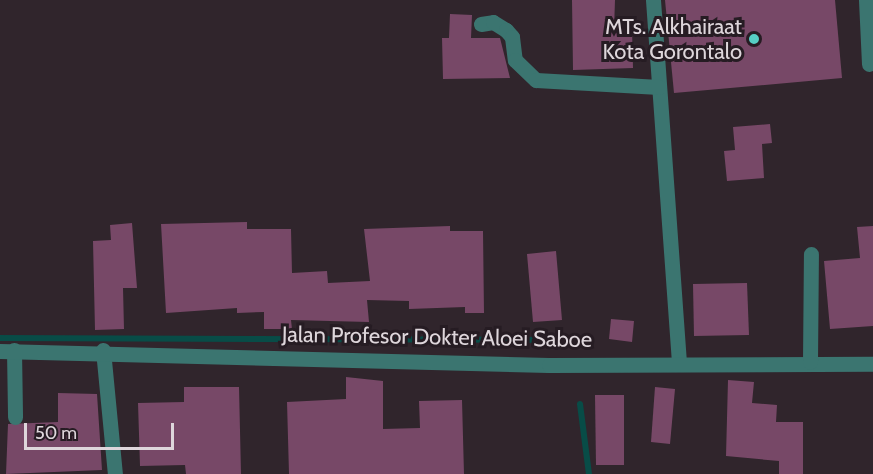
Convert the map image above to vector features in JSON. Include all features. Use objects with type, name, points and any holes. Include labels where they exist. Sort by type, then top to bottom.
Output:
[{"type":"street","points":[[653,0],[679,361]]},
{"type":"street","points":[[866,0],[869,64]]},
{"type":"street","points":[[481,24],[494,22],[506,30],[515,60],[536,80],[659,87]]},
{"type":"street","points":[[810,363],[811,254]]},
{"type":"street","points":[[7,350],[15,417]]},
{"type":"street","name":"Jalan Profesor Dokter Aloei Saboe","points":[[7,350],[103,350],[549,365],[679,361],[873,364]]},
{"type":"street","points":[[103,350],[115,474]]},
{"type":"building","points":[[572,0],[615,0],[614,30],[632,29],[633,68],[573,70]]},
{"type":"building","name":"MTs. Alkhairaat Kota Gorontalo","points":[[665,0],[835,0],[842,78],[674,93]]},
{"type":"building","points":[[450,14],[472,15],[471,38],[500,38],[510,78],[443,79],[442,38],[449,38]]},
{"type":"building","points":[[770,124],[772,143],[762,144],[764,178],[727,181],[724,151],[735,150],[733,127]]},
{"type":"building","points":[[247,222],[247,229],[291,229],[292,273],[327,271],[328,283],[370,281],[364,229],[450,226],[450,231],[483,231],[484,313],[465,313],[465,307],[409,309],[409,301],[367,300],[369,322],[291,320],[292,329],[264,329],[264,312],[237,313],[237,308],[166,313],[161,224]]},
{"type":"building","points":[[132,223],[137,288],[123,288],[124,329],[95,330],[93,241],[111,240],[110,225]]},
{"type":"building","points":[[873,226],[873,326],[830,329],[824,261],[860,258],[857,227]]},
{"type":"building","points":[[556,251],[562,320],[533,322],[527,254]]},
{"type":"building","points":[[747,283],[749,335],[694,336],[693,284]]},
{"type":"building","points":[[611,319],[634,321],[632,342],[609,339]]},
{"type":"building","points":[[346,377],[383,381],[383,429],[420,428],[419,401],[462,400],[464,474],[289,474],[287,402],[346,399]]},
{"type":"building","points":[[728,380],[754,382],[752,403],[777,405],[776,422],[803,422],[803,474],[779,474],[779,461],[726,456]]},
{"type":"building","points":[[184,387],[239,387],[241,474],[186,474],[185,465],[140,466],[138,403],[184,402]]},
{"type":"building","points":[[655,387],[675,389],[670,444],[651,442]]},
{"type":"building","points":[[58,393],[97,394],[102,470],[6,474],[8,424],[58,422]]},
{"type":"building","points":[[595,395],[624,395],[624,465],[596,465]]},
{"type":"waterway","points":[[0,338],[570,340]]},
{"type":"waterway","points":[[580,404],[589,474]]},
{"type":"place","name":"MTs. Alkhairaat Kota Gorontalo","points":[[754,39]]}]
